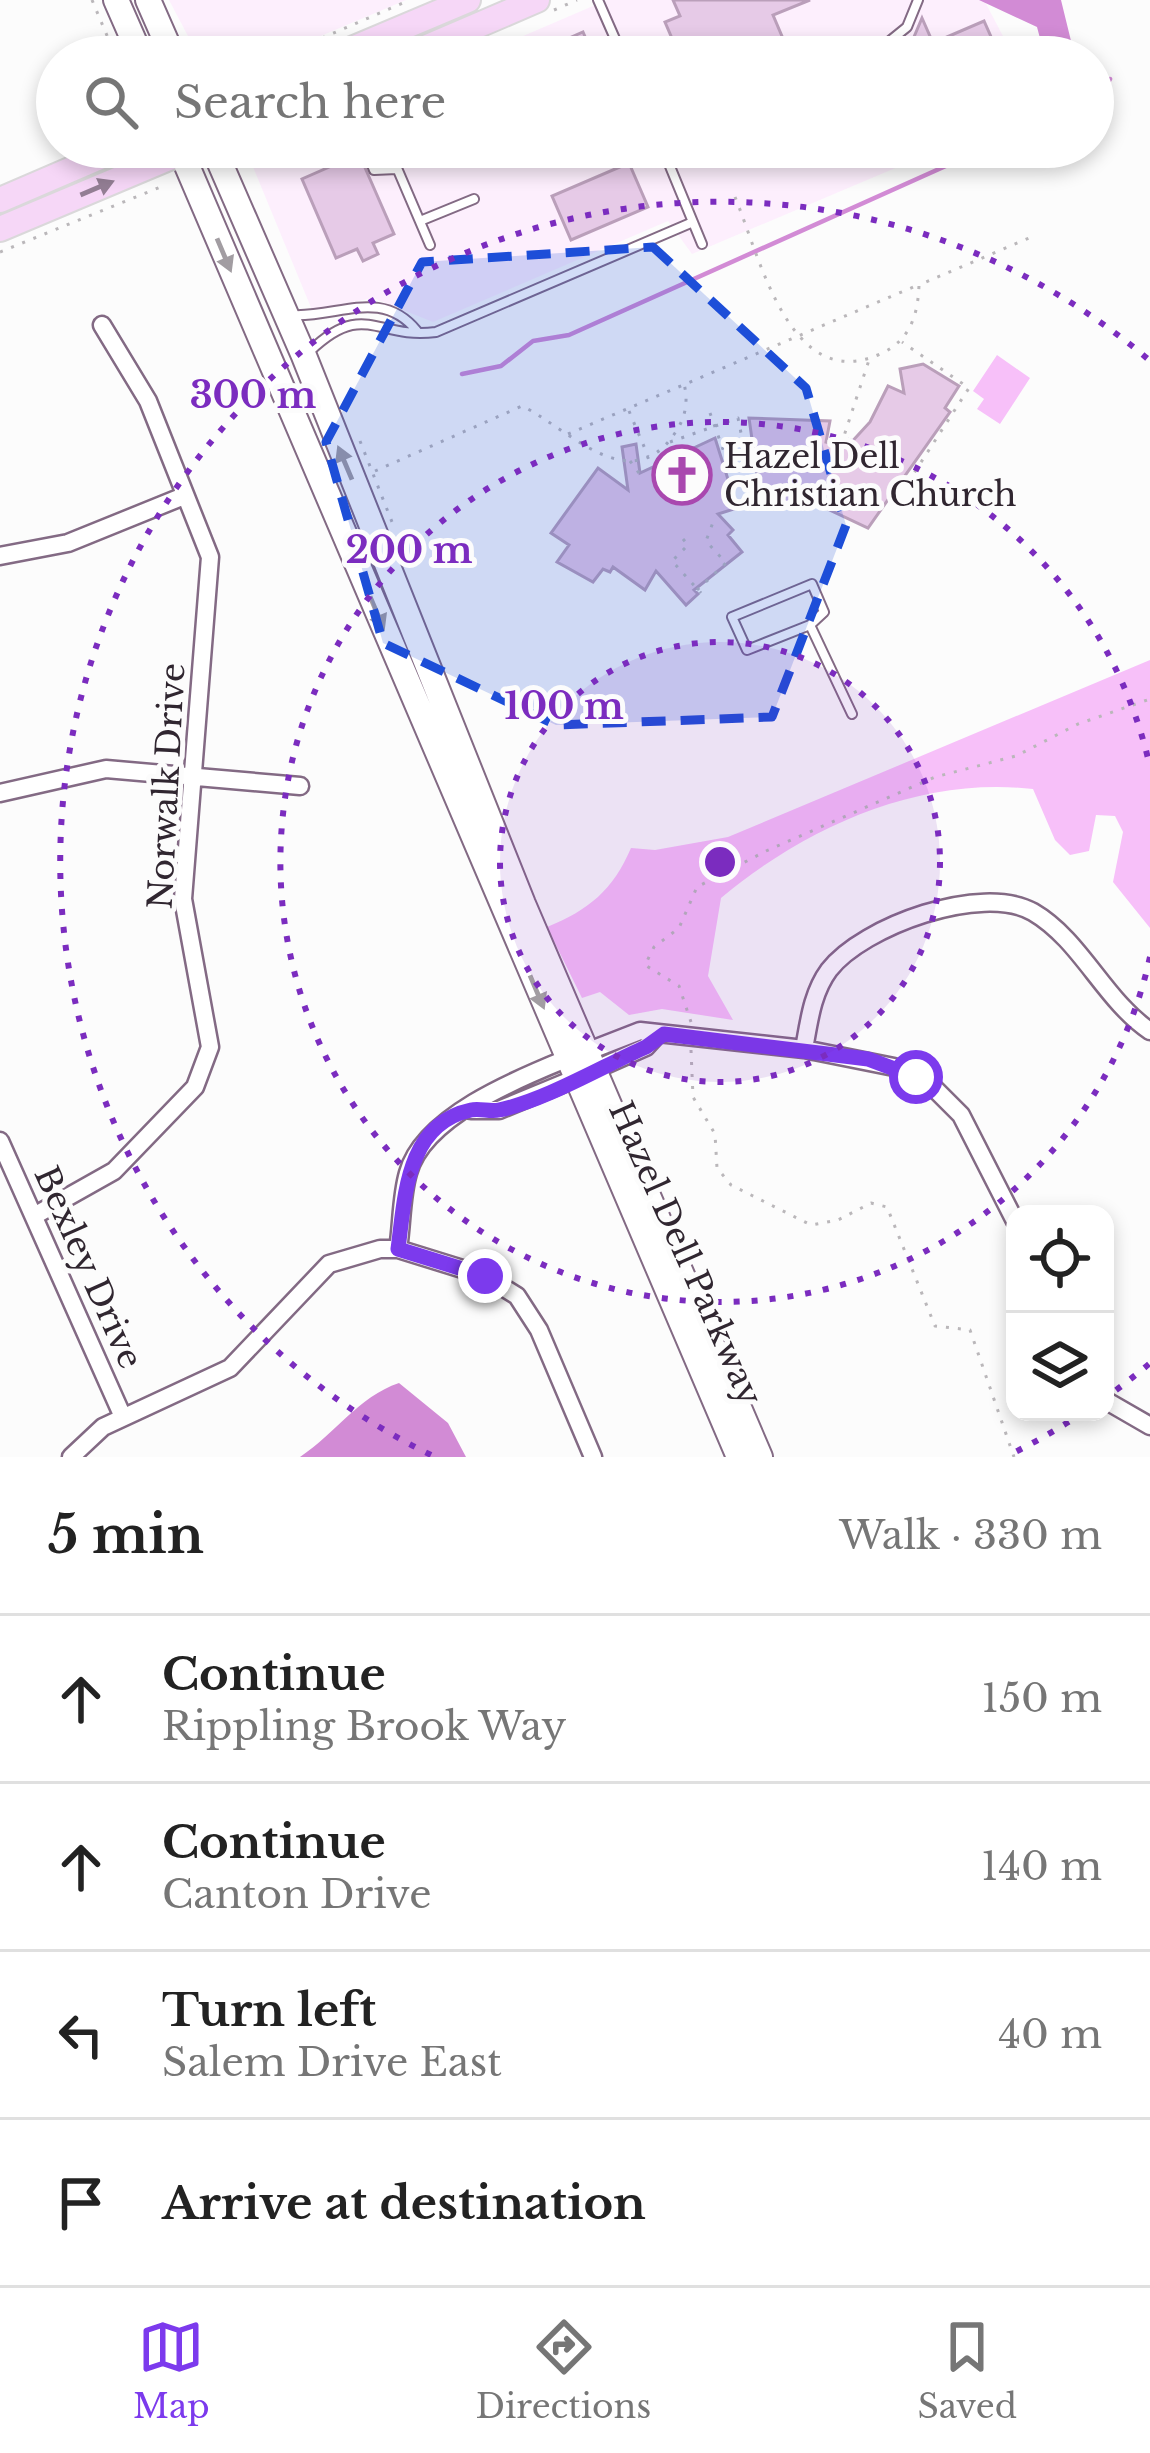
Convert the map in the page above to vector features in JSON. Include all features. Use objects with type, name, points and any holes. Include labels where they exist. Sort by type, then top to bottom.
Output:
[{"type":"main road","points":[[116,0],[132,36]]},
{"type":"main road","points":[[148,0],[164,36]]},
{"type":"main road","points":[[383,36],[468,0]]},
{"type":"main road","points":[[453,36],[537,0]]},
{"type":"main road","points":[[0,200],[74,168]]},
{"type":"main road","points":[[0,229],[141,168]]},
{"type":"main road","name":"Hazel Dell Parkway","points":[[193,168],[580,1065],[760,1457]]},
{"type":"main road","name":"Hazel Dell Parkway","points":[[222,168],[304,356],[580,1065],[739,1457]]},
{"type":"street","name":"Norwalk Drive","points":[[34,1216],[114,1171],[182,1103],[205,1067],[208,1015],[183,899],[211,567],[148,401],[102,325]]},
{"type":"street","points":[[0,556],[68,542],[184,496]]},
{"type":"street","points":[[0,793],[106,769],[300,786]]},
{"type":"street","points":[[804,1049],[817,992],[845,955],[946,908],[982,899],[1016,904],[1050,925],[1150,1031]]},
{"type":"street","points":[[398,1249],[413,1160],[440,1126],[471,1110],[499,1110],[580,1065],[646,1047],[657,1035],[691,1034],[884,1063],[946,1099],[977,1140],[1007,1205]]},
{"type":"street","name":"Bexley Drive","points":[[0,1141],[123,1417]]},
{"type":"street","points":[[71,1457],[103,1427],[230,1368],[329,1264],[353,1254],[398,1249],[485,1276],[518,1296],[539,1330],[593,1457]]},
{"type":"street","points":[[1114,1405],[1150,1426]]},
{"type":"lane","points":[[598,0],[614,36]]},
{"type":"lane","points":[[898,36],[908,28],[917,0]]},
{"type":"lane","points":[[373,168],[397,169],[430,245]]},
{"type":"lane","points":[[671,168],[702,244]]},
{"type":"lane","points":[[420,221],[474,199]]},
{"type":"lane","points":[[304,356],[328,332],[351,322],[367,320],[436,332],[693,222]]},
{"type":"lane","points":[[285,315],[322,316],[354,305],[376,306],[404,317],[418,332]]},
{"type":"lane","points":[[812,584],[824,612],[810,626],[748,650],[732,617],[812,584]]},
{"type":"lane","points":[[810,626],[852,714]]},
{"type":"path","points":[[92,0],[107,36]]},
{"type":"path","points":[[327,36],[410,0]]},
{"type":"path","points":[[0,252],[164,186]]},
{"type":"path","points":[[735,197],[796,338],[839,362],[870,358],[901,341],[914,322],[919,285]]},
{"type":"path","points":[[567,435],[1029,238]]},
{"type":"path","points":[[900,483],[905,487],[969,388],[901,341]]},
{"type":"path","points":[[841,445],[870,358]]},
{"type":"path","points":[[669,442],[686,407],[684,383]]},
{"type":"path","points":[[374,472],[522,406],[605,458],[648,456],[669,442],[737,418],[742,438]]},
{"type":"path","points":[[628,409],[648,456]]},
{"type":"path","points":[[710,413],[724,452]]},
{"type":"path","points":[[925,442],[933,448]]},
{"type":"path","points":[[628,460],[639,473]]},
{"type":"path","points":[[683,539],[688,545],[672,561],[699,591],[726,563],[706,541],[715,518]]},
{"type":"path","points":[[1014,1457],[970,1330],[935,1326],[886,1207],[871,1203],[838,1220],[811,1225],[723,1178],[715,1158],[715,1134],[689,1082],[688,1000],[680,986],[645,964],[654,947],[679,928],[697,887],[919,784],[1016,756],[1078,724],[1150,699]]},
{"type":"highlighted area","points":[[653,247],[806,388],[846,525],[772,717],[556,725],[383,643],[326,442],[422,262]]},
{"type":"shaded area","points":[[169,0],[406,0],[321,36],[188,36]]},
{"type":"shaded area","points":[[607,0],[984,0],[1003,36],[523,36]]},
{"type":"shaded area","points":[[979,0],[1061,0],[1070,36],[1039,36],[1037,27]]},
{"type":"shaded area","points":[[253,168],[895,168],[692,254],[668,221],[433,322],[373,298],[312,310]]},
{"type":"shaded area","points":[[997,355],[1030,378],[1000,424],[977,409],[984,399],[973,391]]},
{"type":"shaded area","points":[[1150,660],[1150,928],[1113,882],[1123,832],[1115,816],[1096,815],[1089,851],[1070,855],[1055,840],[1033,789],[949,790],[907,799],[828,828],[754,872],[721,898],[708,976],[733,1020],[662,1009],[629,1015],[600,992],[582,998],[547,927],[598,897],[631,848],[655,850],[728,837]]},
{"type":"shaded area","points":[[399,1383],[448,1423],[466,1457],[300,1457],[371,1397]]},
{"type":"building","points":[[673,0],[810,0],[773,15],[782,36],[671,36],[665,22],[680,16]]},
{"type":"building","points":[[922,18],[930,36],[914,36]]},
{"type":"building","points":[[984,21],[991,36],[949,36]]},
{"type":"building","points":[[327,168],[365,168],[394,234],[373,243],[378,254],[363,261],[357,249],[336,258],[302,179]]},
{"type":"building","points":[[617,168],[631,168],[648,207],[571,240],[552,196]]},
{"type":"building","points":[[923,364],[959,386],[945,408],[950,412],[868,528],[819,505],[761,503],[749,418],[830,421],[826,442],[847,447],[870,422],[888,386],[904,393],[900,369]]},
{"type":"building","points":[[715,438],[737,508],[718,514],[733,530],[728,535],[742,552],[694,590],[698,594],[686,605],[656,571],[645,590],[613,567],[610,572],[603,569],[593,582],[557,562],[569,545],[551,533],[598,468],[628,490],[622,447],[636,444],[640,473]]},
{"type":"waterway","points":[[462,374],[501,366],[533,341],[569,335],[941,168]]},
{"type":"place","name":"Hazel Dell Christian Church","points":[[682,475]]},
{"type":"route","points":[[485,1276],[398,1249],[413,1160],[440,1126],[471,1110],[499,1110],[646,1047],[657,1035],[674,1033],[868,1059],[916,1077]]}]
